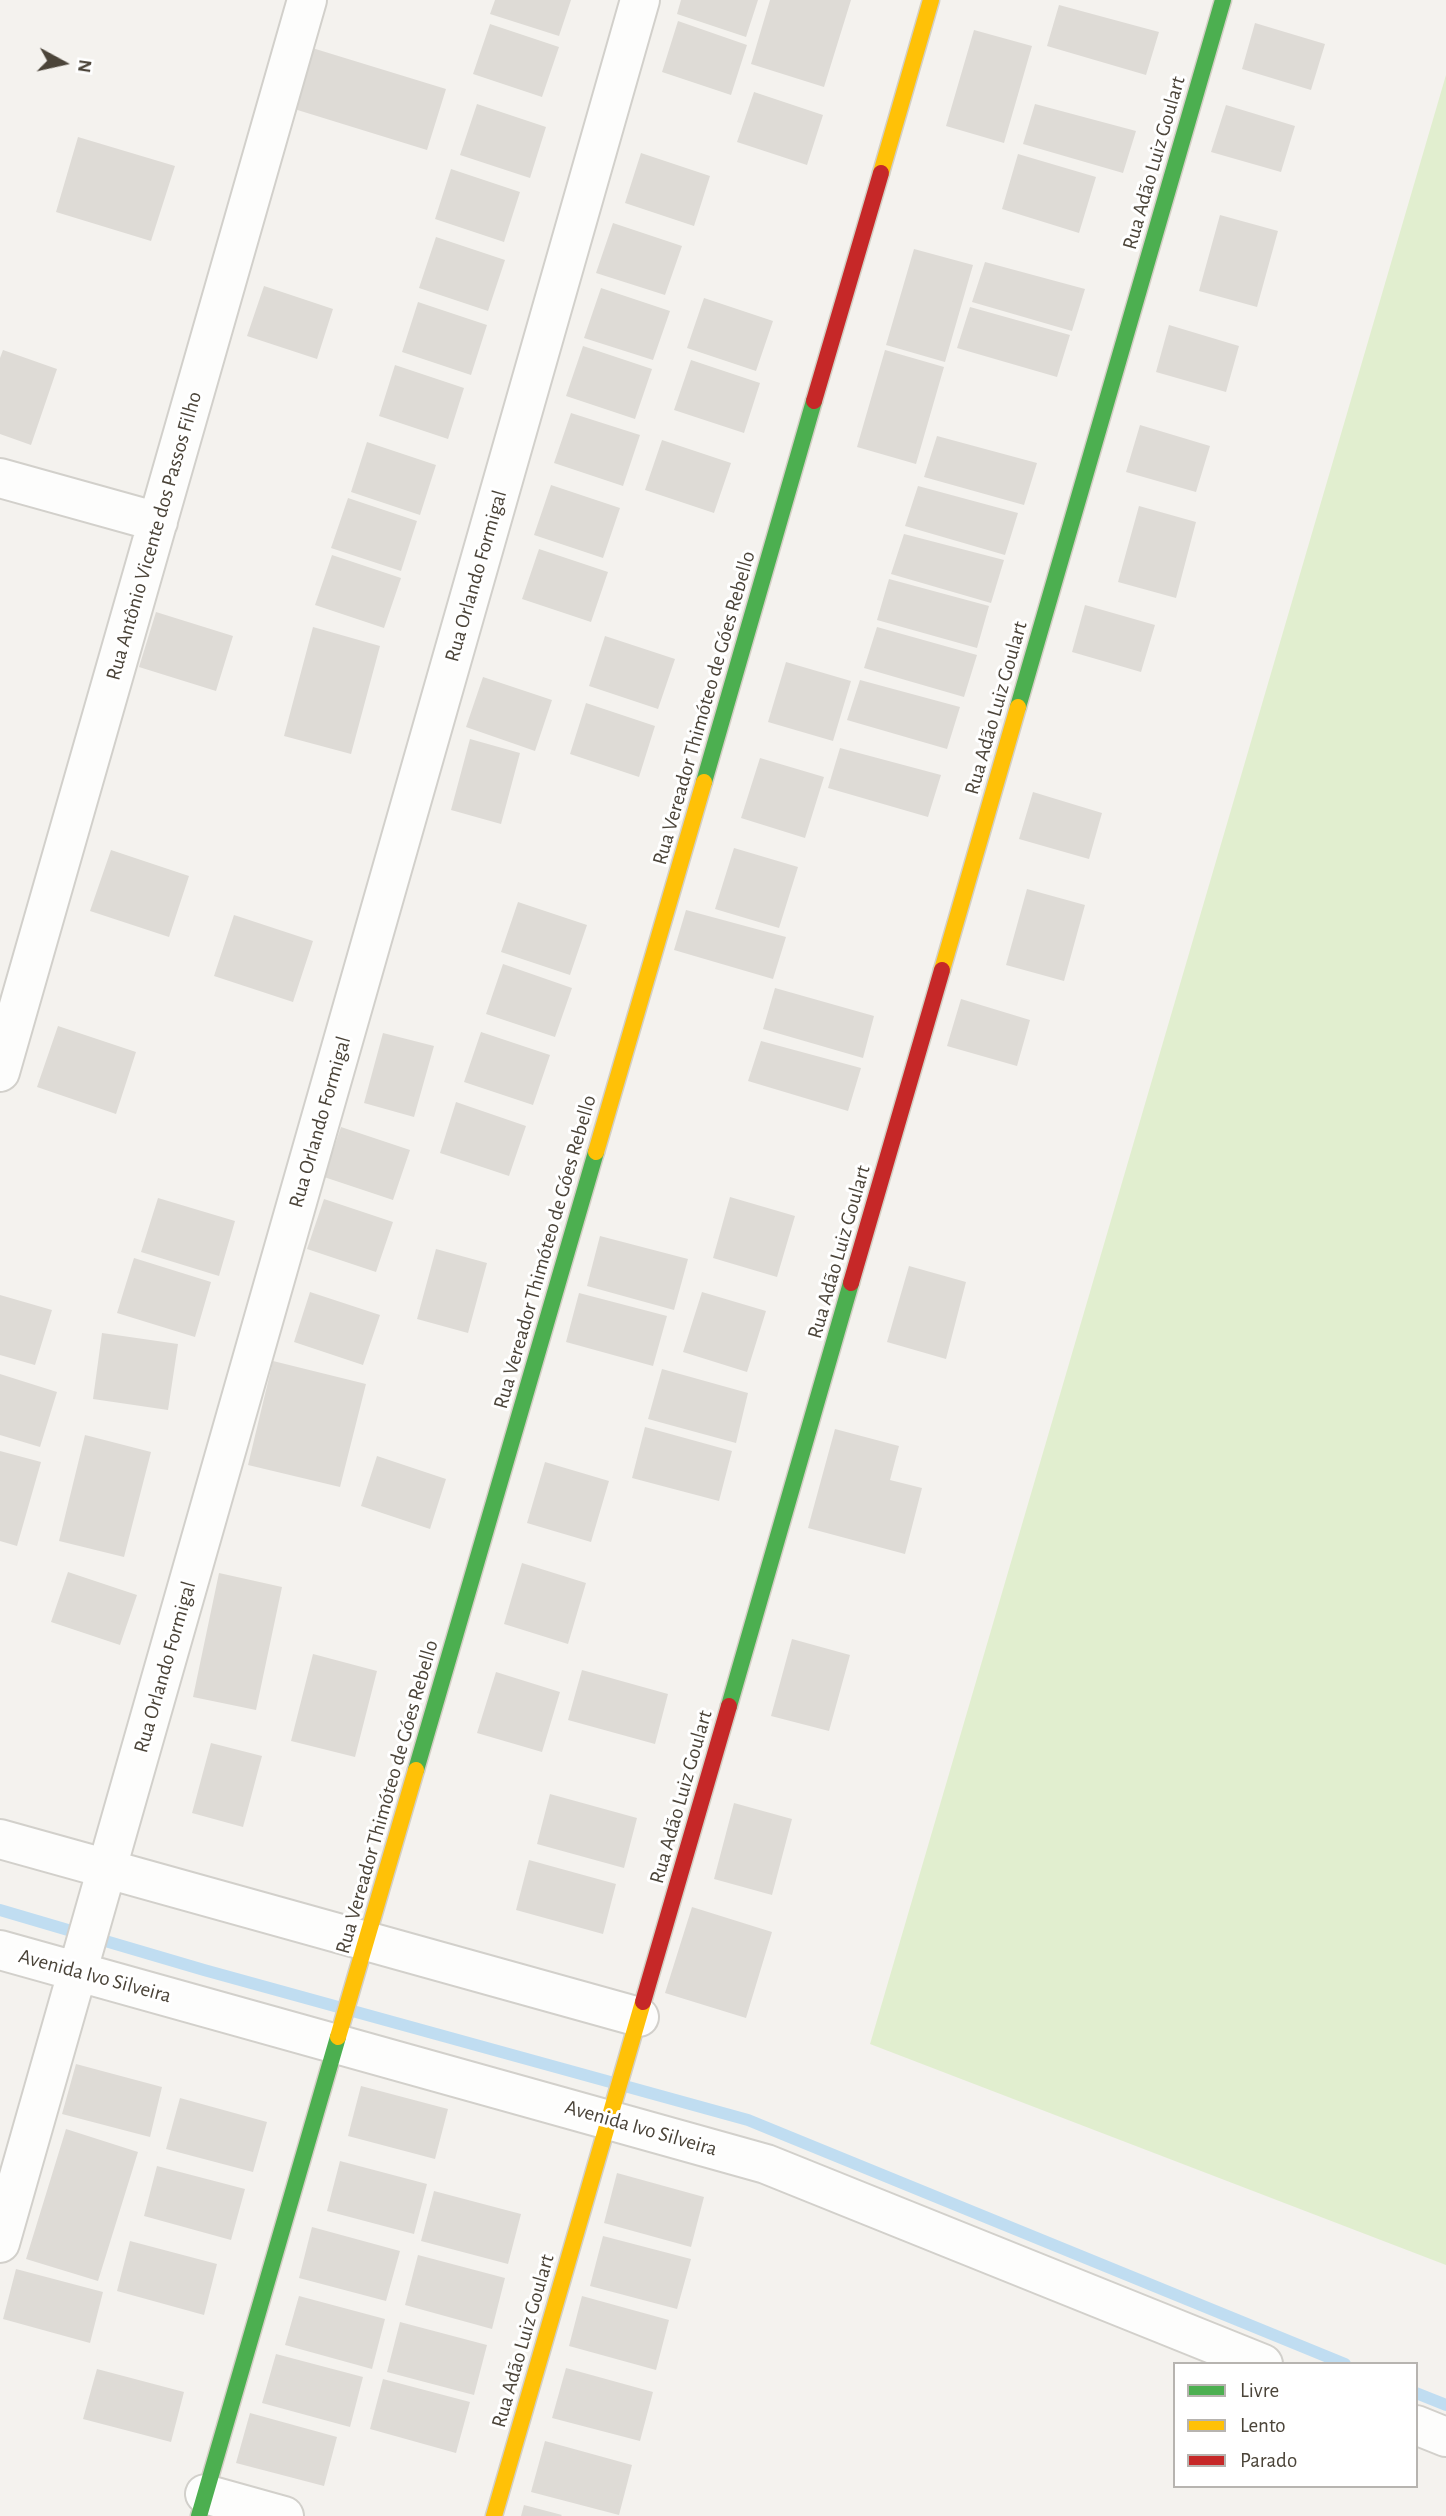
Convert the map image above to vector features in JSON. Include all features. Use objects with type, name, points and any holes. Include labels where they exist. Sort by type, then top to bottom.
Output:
[{"type":"street","name":"Rua Antônio Vicente dos Passos Filho","points":[[0,1072],[307,0]]},
{"type":"street","name":"Rua Orlando Formigal","points":[[0,2243],[640,0]]},
{"type":"street","name":"Rua Vereador Thimóteo de Góes Rebello","points":[[202,2505],[931,0]]},
{"type":"street","name":"Rua Adão Luiz Goulart","points":[[494,2516],[1223,0]]},
{"type":"street","points":[[0,478],[158,522]]},
{"type":"street","points":[[0,1839],[103,1885],[363,1955],[639,2017]]},
{"type":"street","name":"Avenida Ivo Silveira","points":[[0,1950],[79,1964],[612,2110],[766,2164],[1258,2362]]},
{"type":"street","points":[[1418,2426],[1446,2437]]},
{"type":"street","points":[[202,2505],[284,2516]]},
{"type":"green space","points":[[1446,75],[1446,2265],[870,2044]]},
{"type":"building","points":[[495,0],[571,0],[559,36],[490,14]]},
{"type":"building","points":[[681,0],[758,0],[746,37],[677,14]]},
{"type":"building","points":[[770,0],[851,0],[824,87],[751,64]]},
{"type":"building","points":[[1059,5],[1159,32],[1146,75],[1047,46]]},
{"type":"building","points":[[678,21],[747,45],[731,95],[662,72]]},
{"type":"building","points":[[1255,23],[1325,44],[1311,90],[1242,69]]},
{"type":"building","points":[[490,24],[559,47],[542,97],[473,74]]},
{"type":"building","points":[[974,30],[1032,46],[1004,143],[946,126]]},
{"type":"building","points":[[309,47],[446,89],[427,150],[291,108]]},
{"type":"building","points":[[754,92],[823,115],[807,165],[737,142]]},
{"type":"building","points":[[477,104],[546,127],[530,178],[460,155]]},
{"type":"building","points":[[1035,104],[1136,131],[1123,173],[1023,144]]},
{"type":"building","points":[[1226,105],[1295,126],[1281,172],[1211,152]]},
{"type":"building","points":[[78,137],[175,166],[151,241],[56,212]]},
{"type":"building","points":[[641,153],[710,176],[694,226],[625,203]]},
{"type":"building","points":[[1018,154],[1096,177],[1079,233],[1002,209]]},
{"type":"building","points":[[451,169],[520,192],[504,242],[435,219]]},
{"type":"building","points":[[1220,215],[1278,231],[1257,307],[1199,291]]},
{"type":"building","points":[[613,223],[682,246],[665,295],[596,273]]},
{"type":"building","points":[[436,237],[505,260],[488,311],[419,288]]},
{"type":"building","points":[[914,249],[973,265],[945,362],[886,345]]},
{"type":"building","points":[[985,262],[1085,289],[1072,331],[972,302]]},
{"type":"building","points":[[264,286],[333,309],[317,359],[247,336]]},
{"type":"building","points":[[601,288],[670,311],[653,360],[584,338]]},
{"type":"building","points":[[704,298],[773,321],[756,371],[687,348]]},
{"type":"building","points":[[418,302],[487,325],[471,375],[402,352]]},
{"type":"building","points":[[970,307],[1070,335],[1057,377],[957,348]]},
{"type":"building","points":[[1169,325],[1239,346],[1226,392],[1156,372]]},
{"type":"building","points":[[583,346],[652,369],[635,419],[566,396]]},
{"type":"building","points":[[3,350],[57,369],[31,445],[0,434],[0,358]]},
{"type":"building","points":[[885,350],[944,367],[916,464],[857,447]]},
{"type":"building","points":[[691,360],[760,383],[744,433],[674,410]]},
{"type":"building","points":[[395,365],[464,388],[448,439],[379,416]]},
{"type":"building","points":[[571,413],[640,435],[623,486],[554,463]]},
{"type":"building","points":[[1140,425],[1210,446],[1196,492],[1126,472]]},
{"type":"building","points":[[937,436],[1037,463],[1024,505],[924,477]]},
{"type":"building","points":[[662,440],[731,463],[714,513],[645,490]]},
{"type":"building","points":[[367,442],[436,465],[420,515],[351,492]]},
{"type":"building","points":[[551,485],[620,508],[603,558],[534,535]]},
{"type":"building","points":[[918,486],[1018,513],[1005,555],[905,526]]},
{"type":"building","points":[[348,498],[417,521],[401,571],[331,548]]},
{"type":"building","points":[[1139,506],[1196,522],[1176,598],[1118,582]]},
{"type":"building","points":[[904,534],[1004,560],[991,603],[891,574]]},
{"type":"building","points":[[539,549],[608,572],[591,622],[522,599]]},
{"type":"building","points":[[332,555],[401,578],[384,628],[315,605]]},
{"type":"building","points":[[889,579],[989,606],[977,648],[877,620]]},
{"type":"building","points":[[1085,605],[1155,625],[1141,672],[1072,652]]},
{"type":"building","points":[[156,612],[233,636],[216,691],[139,667]]},
{"type":"building","points":[[313,627],[380,646],[351,754],[284,736]]},
{"type":"building","points":[[877,627],[977,655],[964,697],[864,668]]},
{"type":"building","points":[[605,636],[675,659],[658,709],[589,686]]},
{"type":"building","points":[[786,662],[851,681],[833,741],[768,722]]},
{"type":"building","points":[[483,677],[552,700],[535,751],[466,727]]},
{"type":"building","points":[[860,680],[960,707],[947,749],[847,720]]},
{"type":"building","points":[[586,703],[655,726],[639,777],[570,754]]},
{"type":"building","points":[[470,739],[520,753],[501,824],[451,810]]},
{"type":"building","points":[[840,748],[941,775],[928,817],[828,788]]},
{"type":"building","points":[[760,758],[824,777],[805,838],[741,818]]},
{"type":"building","points":[[1033,792],[1102,813],[1089,859],[1019,839]]},
{"type":"building","points":[[734,848],[798,867],[779,928],[715,909]]},
{"type":"building","points":[[111,850],[189,876],[169,937],[90,911]]},
{"type":"building","points":[[1027,889],[1085,905],[1064,981],[1006,965]]},
{"type":"building","points":[[518,902],[587,925],[570,975],[501,952]]},
{"type":"building","points":[[686,910],[786,937],[773,979],[674,950]]},
{"type":"building","points":[[234,915],[313,941],[293,1002],[214,976]]},
{"type":"building","points":[[503,964],[572,988],[555,1037],[486,1014]]},
{"type":"building","points":[[775,988],[874,1016],[863,1058],[763,1029]]},
{"type":"building","points":[[961,999],[1030,1020],[1017,1066],[947,1046]]},
{"type":"building","points":[[58,1026],[136,1052],[116,1114],[37,1087]]},
{"type":"building","points":[[481,1032],[550,1055],[533,1105],[464,1082]]},
{"type":"building","points":[[383,1033],[434,1046],[414,1117],[364,1103]]},
{"type":"building","points":[[761,1041],[861,1068],[848,1111],[748,1081]]},
{"type":"building","points":[[456,1102],[526,1126],[509,1176],[440,1153]]},
{"type":"building","points":[[341,1127],[410,1150],[393,1200],[324,1177]]},
{"type":"building","points":[[730,1197],[795,1216],[777,1277],[713,1258]]},
{"type":"building","points":[[158,1198],[235,1221],[219,1276],[141,1252]]},
{"type":"building","points":[[324,1199],[393,1222],[376,1272],[307,1249]]},
{"type":"building","points":[[600,1236],[688,1259],[674,1310],[587,1286]]},
{"type":"building","points":[[436,1249],[487,1263],[468,1333],[417,1319]]},
{"type":"building","points":[[134,1258],[211,1282],[195,1337],[117,1313]]},
{"type":"building","points":[[909,1266],[966,1282],[946,1359],[887,1342]]},
{"type":"building","points":[[310,1292],[380,1315],[363,1365],[294,1342]]},
{"type":"building","points":[[702,1292],[766,1311],[747,1372],[683,1352]]},
{"type":"building","points":[[579,1293],[667,1316],[653,1366],[566,1342]]},
{"type":"building","points":[[0,1295],[52,1310],[35,1365],[0,1355]]},
{"type":"building","points":[[102,1333],[178,1344],[168,1410],[93,1399]]},
{"type":"building","points":[[273,1361],[366,1384],[340,1487],[248,1465]]},
{"type":"building","points":[[662,1369],[748,1393],[736,1443],[648,1419]]},
{"type":"building","points":[[0,1374],[57,1392],[40,1447],[0,1435]]},
{"type":"building","points":[[645,1427],[732,1451],[719,1501],[632,1478]]},
{"type":"building","points":[[835,1429],[899,1446],[890,1480],[922,1488],[905,1554],[808,1528]]},
{"type":"building","points":[[85,1435],[151,1452],[124,1557],[59,1541]]},
{"type":"building","points":[[0,1451],[41,1462],[17,1546],[0,1541]]},
{"type":"building","points":[[377,1456],[446,1479],[430,1529],[361,1506]]},
{"type":"building","points":[[545,1462],[609,1481],[591,1542],[527,1523]]},
{"type":"building","points":[[522,1563],[586,1583],[568,1644],[504,1624]]},
{"type":"building","points":[[68,1572],[137,1595],[120,1645],[51,1622]]},
{"type":"building","points":[[219,1573],[282,1587],[256,1710],[193,1697]]},
{"type":"building","points":[[792,1639],[850,1655],[829,1731],[771,1716]]},
{"type":"building","points":[[313,1654],[377,1671],[355,1757],[291,1741]]},
{"type":"building","points":[[582,1670],[668,1694],[655,1744],[568,1720]]},
{"type":"building","points":[[496,1672],[560,1692],[542,1752],[477,1733]]},
{"type":"building","points":[[211,1743],[262,1756],[243,1827],[192,1813]]},
{"type":"building","points":[[550,1794],[637,1818],[624,1868],[537,1844]]},
{"type":"building","points":[[734,1803],[792,1819],[772,1895],[714,1879]]},
{"type":"building","points":[[529,1860],[616,1884],[603,1934],[516,1910]]},
{"type":"building","points":[[692,1907],[772,1932],[746,2018],[665,1993]]},
{"type":"building","points":[[76,2064],[162,2087],[150,2137],[62,2114]]},
{"type":"building","points":[[361,2086],[448,2109],[435,2159],[348,2136]]},
{"type":"building","points":[[180,2098],[267,2122],[253,2172],[166,2149]]},
{"type":"building","points":[[66,2129],[138,2152],[98,2281],[26,2259]]},
{"type":"building","points":[[340,2161],[427,2184],[414,2234],[327,2211]]},
{"type":"building","points":[[157,2166],[245,2189],[231,2240],[144,2216]]},
{"type":"building","points":[[617,2173],[704,2197],[691,2247],[604,2223]]},
{"type":"building","points":[[434,2191],[521,2214],[508,2264],[421,2241]]},
{"type":"building","points":[[312,2227],[400,2251],[386,2301],[299,2278]]},
{"type":"building","points":[[603,2236],[691,2259],[677,2309],[590,2286]]},
{"type":"building","points":[[130,2241],[217,2264],[204,2315],[117,2291]]},
{"type":"building","points":[[418,2255],[505,2278],[492,2329],[405,2305]]},
{"type":"building","points":[[16,2269],[103,2292],[90,2343],[3,2319]]},
{"type":"building","points":[[299,2296],[385,2319],[372,2369],[285,2345]]},
{"type":"building","points":[[582,2296],[669,2320],[656,2370],[569,2346]]},
{"type":"building","points":[[400,2322],[487,2345],[474,2395],[387,2372]]},
{"type":"building","points":[[276,2354],[363,2377],[350,2427],[262,2403]]},
{"type":"building","points":[[566,2368],[653,2392],[640,2441],[552,2418]]},
{"type":"building","points":[[97,2369],[184,2392],[171,2442],[83,2419]]},
{"type":"building","points":[[383,2379],[470,2402],[456,2453],[370,2429]]},
{"type":"building","points":[[250,2413],[337,2437],[324,2486],[236,2463]]},
{"type":"building","points":[[545,2441],[632,2465],[619,2515],[531,2492]]},
{"type":"building","points":[[524,2505],[562,2515],[521,2516]]},
{"type":"waterway","points":[[0,1910],[204,1970],[748,2120],[1340,2362]]},
{"type":"waterway","points":[[1418,2394],[1446,2405]]},
{"type":"traffic: fast","points":[[1018,707],[1223,0]]},
{"type":"traffic: fast","points":[[704,782],[814,401]]},
{"type":"traffic: fast","points":[[416,1770],[596,1152]]},
{"type":"traffic: fast","points":[[729,1706],[851,1283]]},
{"type":"traffic: fast","points":[[199,2516],[338,2037]]},
{"type":"traffic: slow","points":[[881,173],[931,0]]},
{"type":"traffic: slow","points":[[942,970],[1018,707]]},
{"type":"traffic: slow","points":[[596,1152],[704,782]]},
{"type":"traffic: slow","points":[[338,2037],[416,1770]]},
{"type":"traffic: slow","points":[[494,2516],[643,2002]]},
{"type":"traffic: jam","points":[[814,401],[881,173]]},
{"type":"traffic: jam","points":[[851,1283],[942,970]]},
{"type":"traffic: jam","points":[[643,2002],[729,1706]]}]
